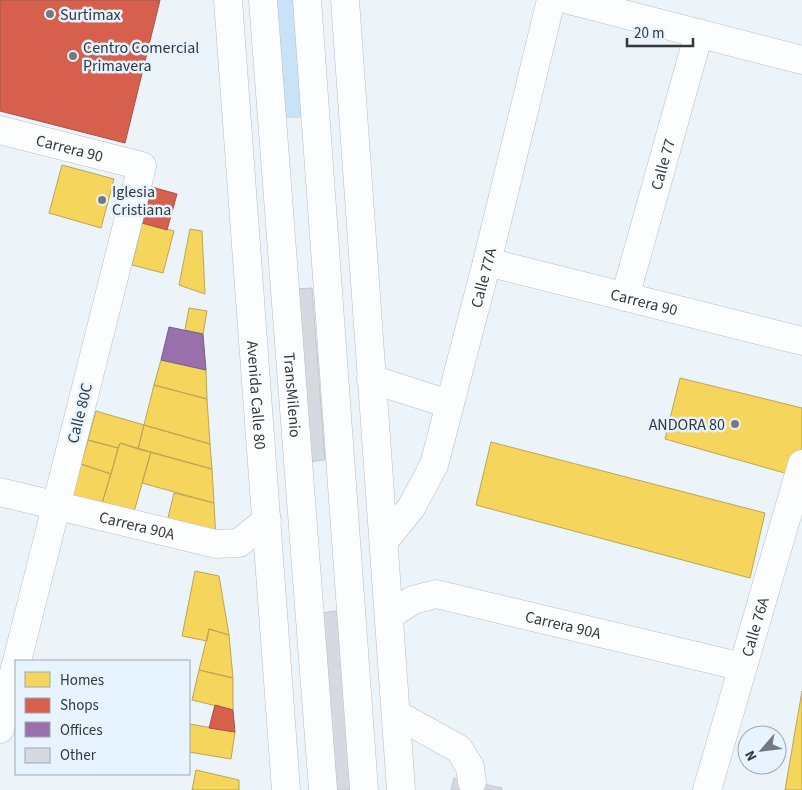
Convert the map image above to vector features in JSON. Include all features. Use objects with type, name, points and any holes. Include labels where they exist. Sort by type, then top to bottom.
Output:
[{"type":"main road","name":"Avenida Calle 80","points":[[228,0],[246,272],[286,790]]},
{"type":"main road","name":"TransMilenio","points":[[263,0],[323,790]]},
{"type":"main road","points":[[307,0],[364,790]]},
{"type":"main road","points":[[345,0],[402,790]]},
{"type":"main road","name":"Calle 77A","points":[[384,541],[411,508],[434,465],[552,0]]},
{"type":"main road","points":[[569,0],[802,60]]},
{"type":"main road","name":"Calle 77","points":[[625,296],[699,33]]},
{"type":"main road","name":"Carrera 90","points":[[0,130],[142,166]]},
{"type":"main road","name":"Calle 80C","points":[[18,660],[142,166]]},
{"type":"main road","name":"Carrera 90","points":[[487,262],[802,340]]},
{"type":"main road","points":[[371,379],[449,404]]},
{"type":"main road","name":"Calle 76A","points":[[707,790],[802,464]]},
{"type":"main road","name":"Carrera 90A","points":[[0,492],[56,507],[228,545],[239,544],[266,520]]},
{"type":"main road","name":"Carrera 90A","points":[[390,615],[413,600],[436,594],[743,666]]},
{"type":"main road","name":"Calle 80C","points":[[0,729],[15,674]]},
{"type":"main road","points":[[396,714],[459,749],[470,767],[472,782]]},
{"type":"shaded area","points":[[277,0],[295,0],[303,118],[284,118]]},
{"type":"building: Homes","points":[[62,165],[114,179],[101,228],[49,213]]},
{"type":"building: Homes","points":[[142,223],[174,231],[163,273],[132,265]]},
{"type":"building: Homes","points":[[190,229],[202,231],[205,294],[179,285]]},
{"type":"building: Homes","points":[[189,308],[207,311],[203,334],[185,330]]},
{"type":"building: Homes","points":[[161,360],[206,370],[207,399],[154,385]]},
{"type":"building: Homes","name":"ANDORA 80","points":[[680,378],[802,408],[802,448],[795,476],[665,439]]},
{"type":"building: Homes","points":[[154,385],[207,399],[210,444],[144,425]]},
{"type":"building: Homes","points":[[96,411],[144,425],[138,449],[120,443],[118,448],[88,440]]},
{"type":"building: Homes","points":[[144,425],[210,444],[212,469],[138,449]]},
{"type":"building: Homes","points":[[88,440],[118,448],[111,474],[81,464]]},
{"type":"building: Homes","points":[[491,442],[765,513],[750,578],[476,505]]},
{"type":"building: Homes","points":[[120,443],[151,452],[132,519],[100,510]]},
{"type":"building: Homes","points":[[151,452],[212,469],[214,503],[142,483]]},
{"type":"building: Homes","points":[[81,464],[111,474],[100,510],[69,502]]},
{"type":"building: Homes","points":[[174,493],[214,503],[216,540],[166,526]]},
{"type":"building: Homes","points":[[195,571],[219,576],[229,635],[209,629],[207,641],[182,636]]},
{"type":"building: Homes","points":[[209,629],[229,635],[233,678],[199,670]]},
{"type":"building: Homes","points":[[199,670],[233,678],[233,710],[192,700]]},
{"type":"building: Homes","points":[[802,691],[802,790],[785,790]]},
{"type":"building: Homes","points":[[190,724],[235,732],[231,759],[190,752]]},
{"type":"building: Homes","points":[[196,770],[239,780],[239,790],[192,790]]},
{"type":"building: Shops","name":"Centro Comercial Primavera","points":[[0,0],[160,0],[125,143],[0,111]]},
{"type":"building: Shops","points":[[152,187],[177,194],[167,230],[142,223]]},
{"type":"building: Shops","points":[[215,705],[233,710],[235,732],[209,728]]},
{"type":"building: Offices","points":[[169,327],[203,334],[206,370],[161,360]]},
{"type":"building: Other","points":[[312,288],[325,460],[308,462],[295,289]]},
{"type":"building: Other","points":[[337,611],[352,790],[335,790],[321,613]]},
{"type":"building: Other","points":[[454,778],[502,788],[502,790],[451,790]]},
{"type":"place","name":"Surtimax","points":[[50,14]]},
{"type":"place","name":"Centro Comercial Primavera","points":[[73,56]]},
{"type":"place","name":"Iglesia Cristiana","points":[[102,200]]},
{"type":"place","name":"ANDORA 80","points":[[735,424]]}]
